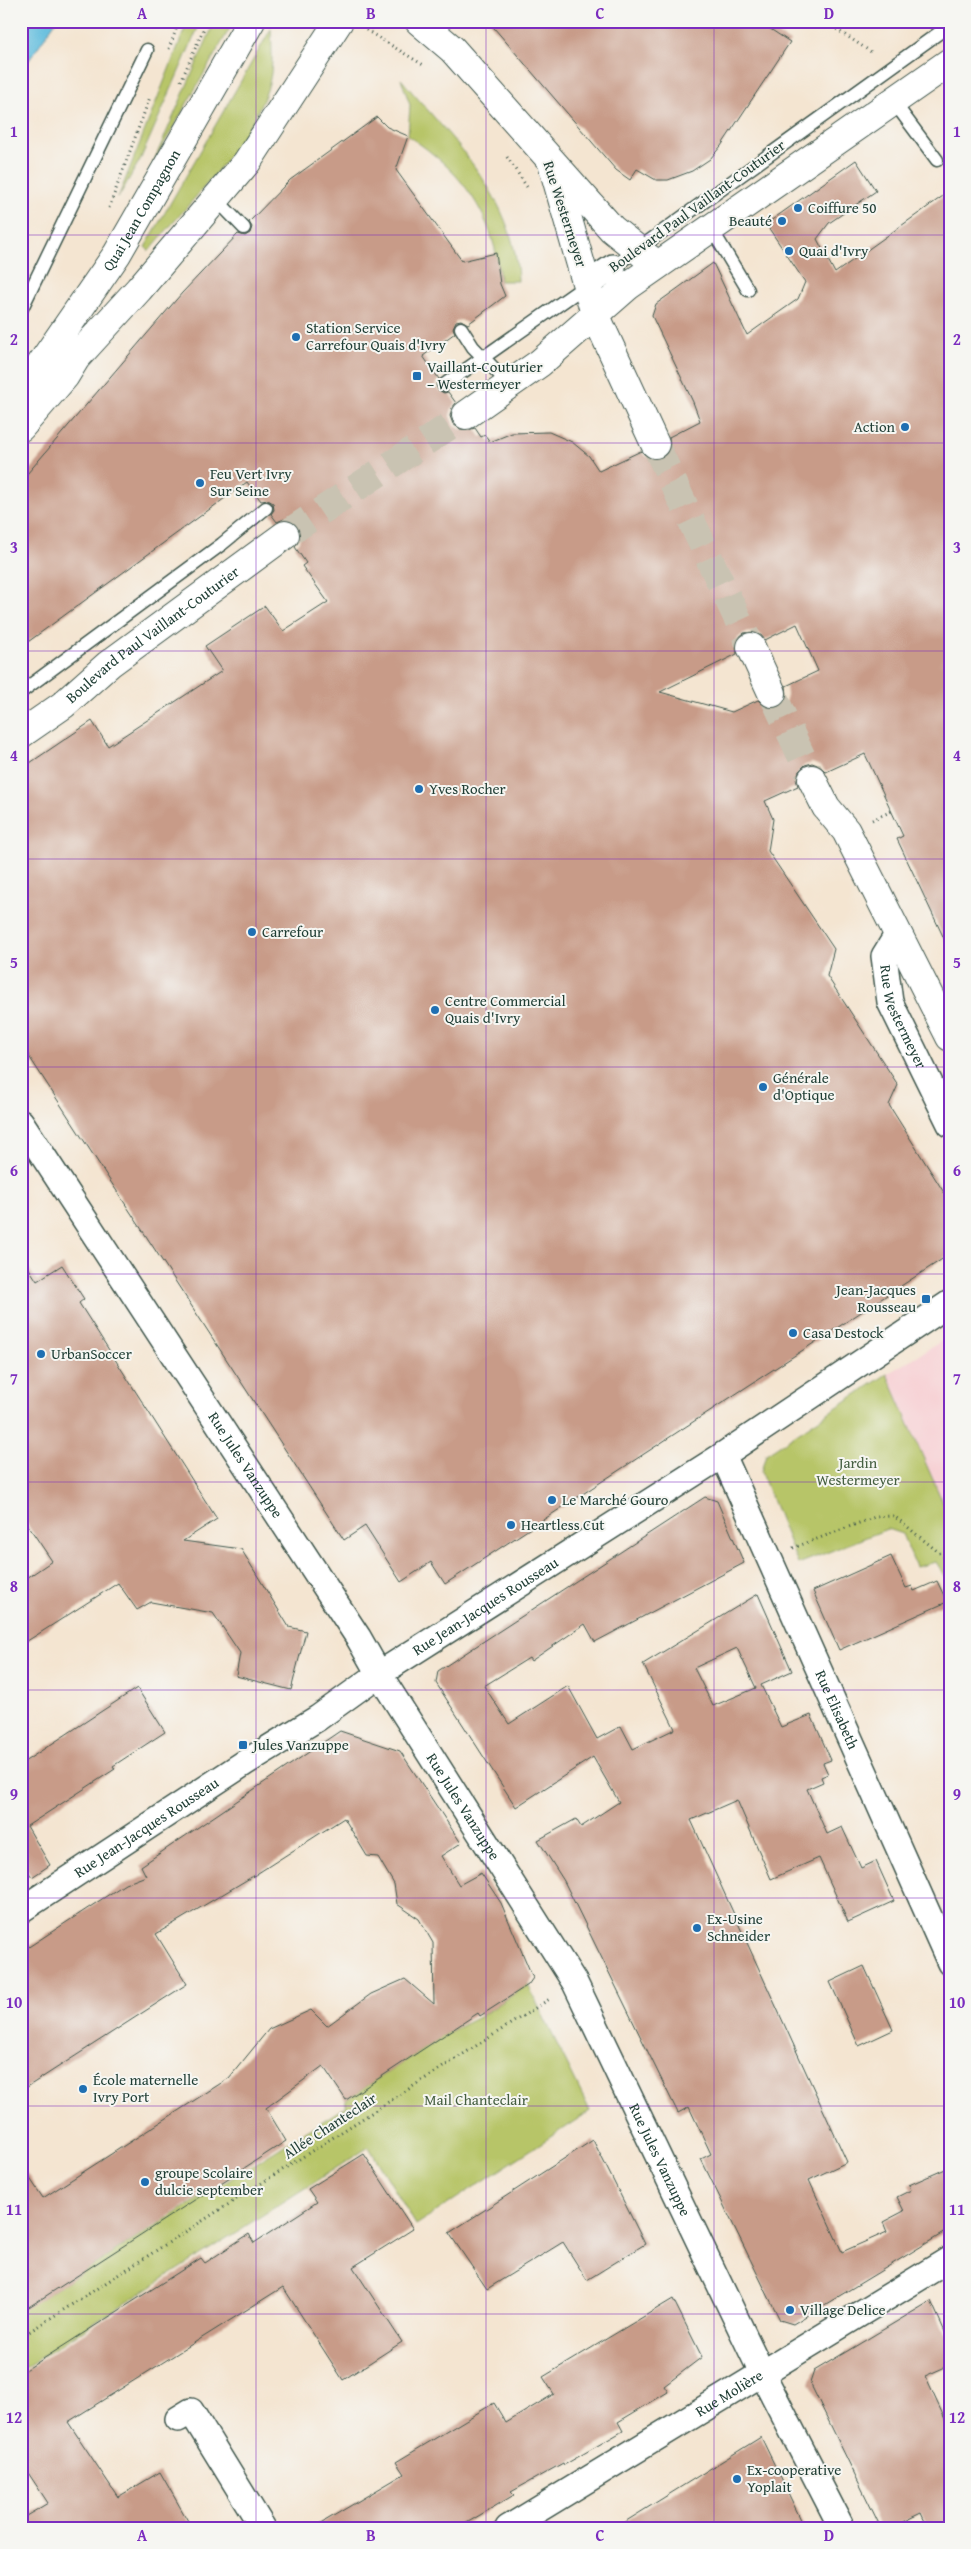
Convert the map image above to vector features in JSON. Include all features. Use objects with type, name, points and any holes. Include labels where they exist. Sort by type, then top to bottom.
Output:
[{"type":"main road","name":"Quai Jean Compagnon","points":[[21,393],[117,254],[251,21]]},
{"type":"main road","name":"Rue Westermeyer","points":[[419,21],[452,49],[551,161],[588,284],[595,314],[655,444]]},
{"type":"main road","points":[[21,426],[65,376],[76,358],[120,310],[247,162],[352,25]]},
{"type":"main road","name":"Boulevard Paul Vaillant-Couturier","points":[[466,415],[540,363],[628,286],[648,257],[711,228],[950,62]]},
{"type":"main road","points":[[551,161],[612,229],[648,257]]},
{"type":"main road","points":[[76,358],[78,313],[120,310]]},
{"type":"main road","name":"Boulevard Paul Vaillant-Couturier","points":[[21,734],[63,705],[109,664],[286,535]]},
{"type":"main road","points":[[750,647],[772,693]]},
{"type":"main road","name":"Rue Westermeyer","points":[[812,779],[826,807],[846,831],[896,936],[950,1037]]},
{"type":"street","name":"Boulevard Paul Vaillant-Couturier","points":[[588,284],[613,267]]},
{"type":"street","name":"Rue Westermeyer","points":[[896,936],[884,956],[890,1002],[950,1124]]},
{"type":"street","name":"Rue Jules Vanzuppe","points":[[21,1122],[332,1595],[379,1674],[575,1983],[762,2373],[842,2528]]},
{"type":"street","name":"Rue Jean-Jacques Rousseau","points":[[21,1910],[246,1762],[318,1718],[379,1674],[723,1455],[950,1303]]},
{"type":"street","name":"Rue Elisabeth","points":[[723,1455],[950,1963]]},
{"type":"street","name":"Rue Molière","points":[[508,2528],[950,2259]]},
{"type":"street","points":[[178,2419],[191,2411],[250,2521]]},
{"type":"lane","name":"Boulevard Paul Vaillant-Couturier","points":[[613,267],[648,257],[893,66],[950,25]]},
{"type":"lane","points":[[21,310],[147,50]]},
{"type":"lane","points":[[892,101],[937,160]]},
{"type":"lane","points":[[216,199],[244,228]]},
{"type":"lane","points":[[711,228],[748,290]]},
{"type":"lane","name":"Boulevard Paul Vaillant-Couturier","points":[[444,386],[588,284]]},
{"type":"lane","points":[[461,328],[484,359],[509,384]]},
{"type":"lane","name":"Boulevard Paul Vaillant-Couturier","points":[[21,692],[222,544],[266,508]]},
{"type":"path","points":[[166,57],[179,21]]},
{"type":"path","points":[[824,21],[893,66]]},
{"type":"path","points":[[352,25],[429,68]]},
{"type":"path","points":[[106,217],[152,92]]},
{"type":"path","name":"Rue Westermeyer","points":[[502,150],[530,194]]},
{"type":"path","points":[[769,1557],[875,1517],[894,1516],[947,1559],[950,1564]]},
{"type":"path","name":"Allée Chanteclair","points":[[21,2337],[575,1983]]},
{"type":"shaded area","points":[[950,1336],[950,1519],[887,1374]]},
{"type":"green space","points":[[188,21],[201,21],[141,158],[118,198]]},
{"type":"green space","points":[[215,21],[234,21],[153,163]]},
{"type":"green space","points":[[271,29],[271,75],[258,111],[246,132],[215,174],[149,251],[145,247]]},
{"type":"green space","points":[[401,79],[478,171],[493,196],[506,222],[514,251],[518,281],[500,281],[497,257],[491,235],[483,215],[460,180],[444,164],[408,136],[410,105]]},
{"type":"green space","name":"Jardin Westermeyer","points":[[887,1374],[950,1519],[950,1584],[936,1562],[916,1567],[902,1534],[887,1529],[798,1564],[761,1472],[766,1454]]},
{"type":"green space","name":"Mail Chanteclair","points":[[528,1985],[590,2111],[416,2225],[369,2147],[21,2370],[21,2311],[345,2107],[346,2100],[449,2032],[481,2016]]},
{"type":"water","points":[[21,21],[56,21],[21,72]]},
{"type":"building","points":[[488,21],[758,21],[790,42],[721,146],[710,159],[692,171],[668,180],[656,180],[637,169],[630,180],[616,170]]},
{"type":"building","name":"Centre Commercial Quais d'Ivry","points":[[377,117],[387,127],[408,136],[396,170],[462,261],[496,253],[500,284],[505,296],[468,324],[461,320],[456,321],[453,328],[455,333],[423,356],[439,379],[436,385],[438,390],[444,393],[448,392],[456,403],[452,408],[450,416],[453,424],[460,429],[468,430],[475,428],[481,437],[485,435],[490,442],[512,433],[549,432],[572,442],[589,456],[599,471],[641,451],[653,459],[662,458],[670,446],[669,437],[700,421],[693,402],[652,316],[656,304],[713,263],[747,335],[798,299],[805,282],[766,224],[856,160],[876,191],[829,223],[817,239],[835,273],[950,191],[950,951],[897,839],[903,836],[865,754],[826,772],[820,766],[812,763],[805,765],[799,771],[796,779],[798,786],[765,801],[773,819],[768,851],[834,949],[827,976],[898,1085],[889,1105],[950,1202],[950,1254],[445,1584],[431,1562],[401,1582],[365,1526],[344,1540],[21,1044],[21,769],[92,721],[108,746],[222,671],[205,646],[265,606],[283,631],[328,602],[302,566],[306,563],[295,547],[301,534],[298,526],[284,519],[277,522],[271,514],[274,510],[273,503],[268,500],[261,501],[247,482],[21,647],[21,481],[182,293],[238,234],[245,236],[250,233],[252,227],[249,222],[290,180]],"holes":[[[797,624],[818,671],[786,686],[787,695],[785,702],[779,707],[770,708],[758,700],[732,712],[660,692],[737,654],[736,645],[738,638],[744,633],[753,632],[760,634],[765,640]]]},
{"type":"building","points":[[21,1256],[37,1281],[62,1265],[84,1299],[79,1303],[217,1519],[183,1541],[241,1549],[289,1627],[306,1631],[291,1690],[236,1676],[240,1653],[213,1613],[151,1602],[137,1610],[118,1583],[21,1645],[21,1582],[52,1561],[21,1515]]},
{"type":"building","points":[[705,1497],[717,1501],[744,1563],[595,1642],[585,1624],[531,1661],[529,1658],[484,1686],[509,1724],[568,1686],[597,1739],[621,1726],[633,1749],[675,1729],[643,1664],[758,1594],[792,1671],[761,1685],[781,1727],[811,1715],[831,1760],[823,1763],[828,1774],[821,1777],[823,1782],[807,1789],[827,1834],[842,1827],[861,1868],[876,1861],[894,1901],[848,1922],[819,1858],[771,1879],[737,1800],[691,1820],[847,2162],[809,2180],[842,2252],[887,2232],[883,2222],[904,2211],[897,2197],[911,2190],[909,2185],[950,2167],[950,2229],[793,2324],[780,2320],[701,2159],[711,2154],[689,2107],[678,2113],[564,1881],[538,1840],[576,1819],[581,1827],[619,1802],[593,1757],[516,1807],[436,1683],[438,1671]],"holes":[[[737,1648],[756,1688],[713,1706],[694,1668]]]},
{"type":"building","points":[[891,1556],[906,1588],[912,1586],[914,1591],[937,1581],[947,1602],[839,1650],[813,1591]]},
{"type":"building","points":[[137,1688],[165,1732],[113,1766],[115,1769],[27,1826],[50,1865],[32,1877],[21,1861],[21,1764]]},
{"type":"building","points":[[340,1731],[400,1751],[461,1843],[441,1856],[459,1885],[481,1873],[501,1903],[533,1978],[528,1985],[480,2016],[478,2013],[346,2100],[323,2066],[266,2108],[286,2141],[21,2312],[21,2165],[43,2198],[229,2078],[269,2029],[311,2010],[327,2026],[371,1994],[405,1979],[434,2004],[433,1943],[419,1919],[397,1904],[394,1884],[378,1857],[367,1856],[344,1818],[255,1875],[156,1934],[187,1984],[21,2091],[21,1952],[125,1884],[146,1876],[141,1866]]},
{"type":"building","points":[[864,1966],[893,2030],[859,2046],[830,1982]]},
{"type":"building","points":[[593,2140],[645,2244],[587,2280],[563,2242],[487,2289],[449,2233]]},
{"type":"building","points":[[364,2154],[413,2229],[353,2267],[402,2342],[343,2380],[283,2287],[68,2422],[118,2497],[160,2472],[192,2528],[21,2528],[21,2519],[48,2503],[21,2462],[21,2373],[201,2258],[205,2263],[249,2234],[254,2243],[317,2202],[308,2189]]},
{"type":"building","points":[[673,2299],[702,2357],[664,2386],[668,2392],[618,2422],[623,2431],[564,2465],[563,2463],[511,2492],[514,2495],[458,2528],[313,2528],[404,2474],[396,2462],[494,2403],[506,2423],[554,2394],[543,2377]]},
{"type":"building","points":[[931,2301],[950,2343],[950,2365],[925,2376],[950,2430],[950,2528],[928,2528],[921,2513],[890,2528],[881,2528],[810,2383],[814,2371]]},
{"type":"building","name":"Ex-cooperative Yoplait","points":[[761,2437],[805,2528],[615,2528]]},
{"type":"tunnel","points":[[285,535],[466,415]]},
{"type":"tunnel","points":[[655,444],[751,647]]},
{"type":"tunnel","points":[[772,693],[812,779]]},
{"type":"place","name":"Coiffure 50","points":[[798,208]]},
{"type":"place","name":"Beauté","points":[[782,221]]},
{"type":"place","name":"Quai d'Ivry","points":[[789,251]]},
{"type":"place","name":"Station Service Carrefour Quais d'Ivry","points":[[296,337]]},
{"type":"place","name":"Vaillant-Couturier – Westermeyer","points":[[417,376]]},
{"type":"place","name":"Action","points":[[905,427]]},
{"type":"place","name":"Feu Vert Ivry Sur Seine","points":[[200,483]]},
{"type":"place","name":"Yves Rocher","points":[[419,789]]},
{"type":"place","name":"Carrefour","points":[[252,932]]},
{"type":"place","name":"Centre Commercial Quais d'Ivry","points":[[435,1010]]},
{"type":"place","name":"Générale d'Optique","points":[[763,1087]]},
{"type":"place","name":"Jean-Jacques Rousseau","points":[[926,1299]]},
{"type":"place","name":"Casa Destock","points":[[793,1333]]},
{"type":"place","name":"UrbanSoccer","points":[[41,1354]]},
{"type":"place","name":"Le Marché Gouro","points":[[552,1500]]},
{"type":"place","name":"Heartless Cut","points":[[511,1525]]},
{"type":"place","name":"Jules Vanzuppe","points":[[243,1745]]},
{"type":"place","name":"Ex-Usine Schneider","points":[[697,1928]]},
{"type":"place","name":"École maternelle Ivry Port","points":[[83,2089]]},
{"type":"place","name":"groupe Scolaire dulcie september","points":[[145,2182]]},
{"type":"place","name":"Village Delice","points":[[790,2310]]},
{"type":"place","name":"Ex-cooperative Yoplait","points":[[737,2479]]}]
